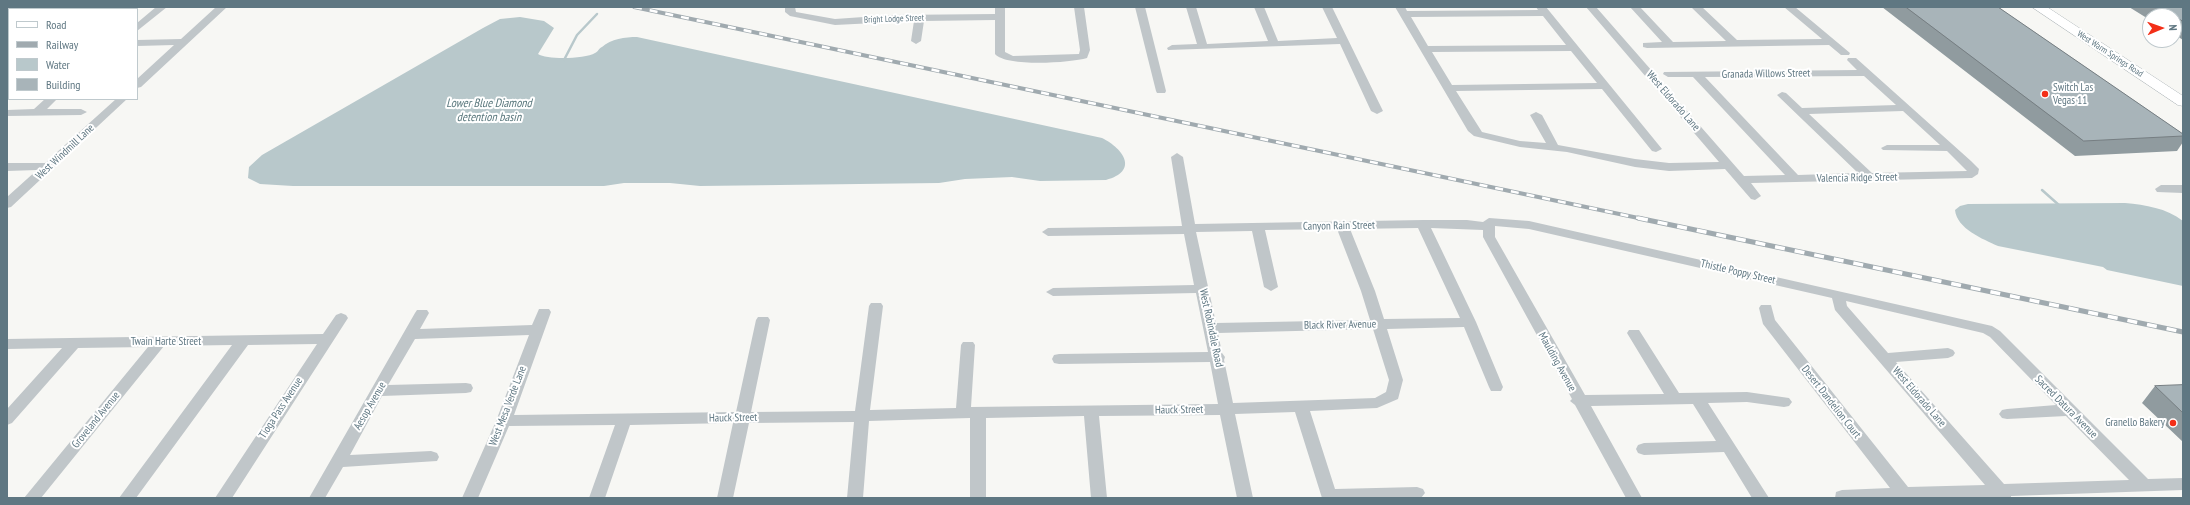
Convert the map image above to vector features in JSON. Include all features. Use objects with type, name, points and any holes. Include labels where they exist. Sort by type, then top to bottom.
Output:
[{"type":"main road","name":"West Warm Springs Road","points":[[2038,7],[2183,102]]},
{"type":"main road","name":"West Warm Springs Road","points":[[2054,7],[2183,91]]},
{"type":"street","points":[[138,27],[162,7]]},
{"type":"street","points":[[138,84],[222,7]]},
{"type":"street","points":[[1000,12],[1000,54],[1005,57],[1076,58],[1083,56],[1085,50],[1079,7]]},
{"type":"street","points":[[1140,7],[1161,91]]},
{"type":"street","points":[[1191,7],[1203,46]]},
{"type":"street","points":[[1259,7],[1274,44]]},
{"type":"street","points":[[1327,7],[1377,111]]},
{"type":"street","name":"West Eldorado Lane","points":[[1591,7],[1755,196]]},
{"type":"street","points":[[1635,7],[1670,44]]},
{"type":"street","points":[[1696,7],[1734,43]]},
{"type":"street","points":[[1789,7],[1848,57],[1949,148]]},
{"type":"street","name":"Bright Lodge Street","points":[[790,10],[836,22],[1000,12]]},
{"type":"street","points":[[1402,10],[1474,131],[1478,134],[1520,144],[1553,147],[1635,163],[1669,167],[1725,161]]},
{"type":"street","points":[[1402,10],[1543,10],[1656,149]]},
{"type":"street","points":[[916,41],[919,18]]},
{"type":"street","points":[[1172,48],[1344,41]]},
{"type":"street","points":[[138,43],[183,42]]},
{"type":"street","points":[[1647,45],[1830,42]]},
{"type":"street","points":[[1425,49],[1574,48]]},
{"type":"street","name":"Granada Willows Street","points":[[1668,74],[1865,73]]},
{"type":"street","points":[[1696,74],[1795,179]]},
{"type":"street","points":[[1448,88],[1605,86]]},
{"type":"street","points":[[1782,95],[1870,178]]},
{"type":"street","points":[[36,113],[51,100]]},
{"type":"street","name":"West Windmill Lane","points":[[7,204],[121,100]]},
{"type":"street","points":[[1800,111],[1904,108]]},
{"type":"street","points":[[7,113],[82,112]]},
{"type":"street","points":[[1536,115],[1548,134],[1553,147]]},
{"type":"street","points":[[1887,148],[1949,148]]},
{"type":"street","name":"Valencia Ridge Street","points":[[1741,180],[1870,178],[1972,174],[1973,169],[1949,148]]},
{"type":"street","name":"West Robindale Road","points":[[1177,157],[1189,229],[1218,357],[1245,498]]},
{"type":"street","points":[[7,167],[49,166]]},
{"type":"street","points":[[2161,189],[2183,189]]},
{"type":"street","points":[[1423,224],[1469,322],[1496,387]]},
{"type":"street","name":"Canyon Rain Street","points":[[1048,232],[1423,224],[1489,225]]},
{"type":"street","name":"Thistle Poppy Street","points":[[1489,225],[1530,225],[1987,329]]},
{"type":"street","name":"Maulding Avenue","points":[[1489,225],[1489,237],[1578,401],[1634,498]]},
{"type":"street","points":[[1342,226],[1368,291],[1377,324]]},
{"type":"street","points":[[1258,228],[1271,287]]},
{"type":"street","points":[[1053,292],[1202,289]]},
{"type":"street","name":"West Eldorado Lane","points":[[1838,294],[1840,307],[2004,495]]},
{"type":"street","points":[[855,498],[862,416],[876,306]]},
{"type":"street","name":"Desert Dandelion Court","points":[[1766,308],[1768,321],[1903,494]]},
{"type":"street","name":"West Mesa Verde Lane","points":[[470,498],[504,421],[536,330],[544,312]]},
{"type":"street","name":"Aesop Avenue","points":[[318,498],[379,392],[422,313]]},
{"type":"street","name":"Tioga Pass Avenue","points":[[223,498],[341,318]]},
{"type":"street","points":[[725,498],[763,320]]},
{"type":"street","name":"Black River Avenue","points":[[1211,328],[1469,322]]},
{"type":"street","name":"Hauck Street","points":[[504,421],[862,416],[971,412],[1228,409],[1301,405],[1377,404],[1393,395],[1396,380],[1377,324]]},
{"type":"street","name":"Sacred Datura Avenue","points":[[1987,329],[1995,334],[2145,486]]},
{"type":"street","points":[[411,334],[536,330]]},
{"type":"street","points":[[1634,333],[1676,400]]},
{"type":"street","name":"Twain Harte Street","points":[[7,344],[326,339]]},
{"type":"street","points":[[128,498],[243,341]]},
{"type":"street","points":[[7,419],[75,342]]},
{"type":"street","name":"Groveland Avenue","points":[[32,498],[160,342]]},
{"type":"street","points":[[968,345],[971,412],[978,498]]},
{"type":"street","points":[[1885,358],[1948,353]]},
{"type":"street","points":[[1059,359],[1218,357]]},
{"type":"street","points":[[379,392],[466,388]]},
{"type":"street","points":[[1578,401],[1676,400],[1747,397],[1784,402]]},
{"type":"street","points":[[1698,399],[1761,498]]},
{"type":"street","points":[[1301,405],[1330,497],[1417,493]]},
{"type":"street","points":[[2007,414],[2070,410]]},
{"type":"street","points":[[1091,411],[1099,498]]},
{"type":"street","points":[[598,498],[624,420]]},
{"type":"street","points":[[1644,449],[1728,446]]},
{"type":"street","points":[[339,462],[432,458]]},
{"type":"street","points":[[1842,496],[1903,494],[2004,495],[2183,484]]},
{"type":"water","name":"Lower Blue Diamond detention basin","points":[[520,17],[544,21],[554,28],[538,54],[543,56],[557,58],[583,57],[596,52],[614,40],[637,37],[1102,138],[1117,148],[1122,154],[1125,160],[1125,166],[1116,176],[1106,180],[1040,181],[1012,177],[965,179],[939,183],[700,186],[670,183],[624,183],[604,186],[293,186],[260,184],[248,178],[249,167],[262,155],[483,28],[500,19]]},
{"type":"water","points":[[2125,203],[2163,210],[2183,221],[2183,286],[2107,270],[2103,267],[1998,246],[1978,237],[1960,223],[1955,210],[1960,206],[1968,204]]},
{"type":"building","name":"Switch Las Vegas 11","points":[[1906,7],[1998,7],[2183,134],[2183,136],[2084,141]]},
{"type":"building","points":[[2160,7],[2183,7],[2183,21],[2182,8]]},
{"type":"building","points":[[2183,385],[2183,413],[2155,386]]},
{"type":"waterway","points":[[564,60],[577,35],[597,14]]},
{"type":"waterway","points":[[2042,190],[2060,206]]},
{"type":"railway","points":[[634,7],[1643,219]]},
{"type":"railway","points":[[1638,218],[2183,332]]},
{"type":"place","name":"Switch Las Vegas 11","points":[[2045,94]]},
{"type":"place","name":"Granello Bakery","points":[[2173,423]]}]
